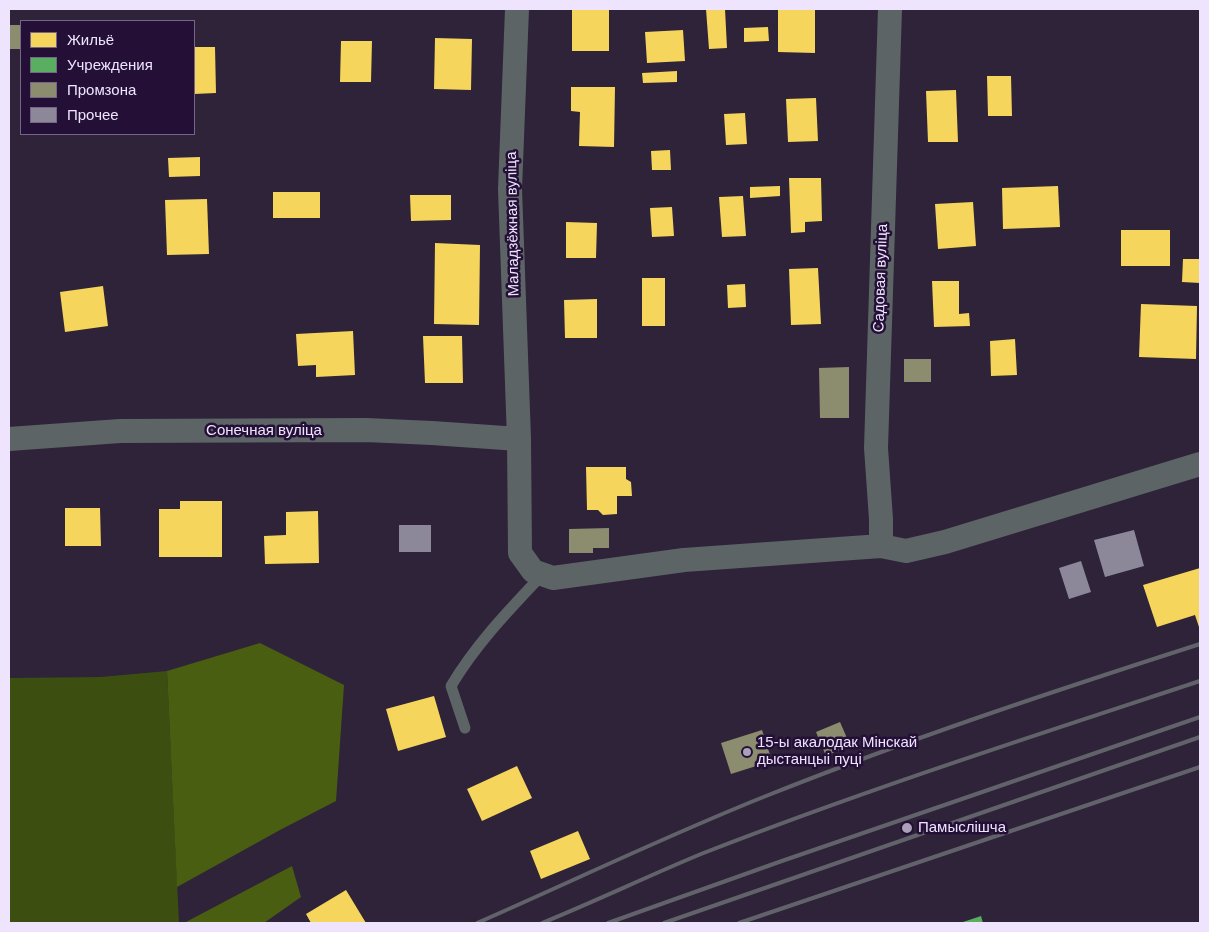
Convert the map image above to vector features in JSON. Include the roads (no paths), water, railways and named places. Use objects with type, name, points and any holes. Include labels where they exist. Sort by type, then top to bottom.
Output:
[{"type":"street","name":"Маладзёжная вуліца","points":[[518,9],[510,189],[519,439],[520,553],[534,571],[542,574]]},
{"type":"street","name":"Садовая вуліца","points":[[881,546],[876,448],[890,9]]},
{"type":"street","name":"Сонечная вуліца","points":[[9,439],[120,432],[366,430],[519,439]]},
{"type":"street","points":[[542,574],[553,578],[684,560],[881,546],[906,551],[946,542],[1200,464]]},
{"type":"lane","points":[[465,728],[451,686],[467,660],[496,624],[542,574]]},
{"type":"railway","points":[[477,923],[693,826],[820,775],[982,716],[1200,644]]},
{"type":"railway","points":[[542,923],[701,854],[763,830],[949,764],[1200,681]]},
{"type":"railway","points":[[608,923],[1200,717]]},
{"type":"railway","points":[[664,923],[1200,737]]},
{"type":"railway","points":[[739,923],[1200,767]]},
{"type":"place","name":"15-ы акалодак Мінскай дыстанцыі пуці","points":[[747,752]]},
{"type":"place","name":"Памыслішча","points":[[907,828]]}]
